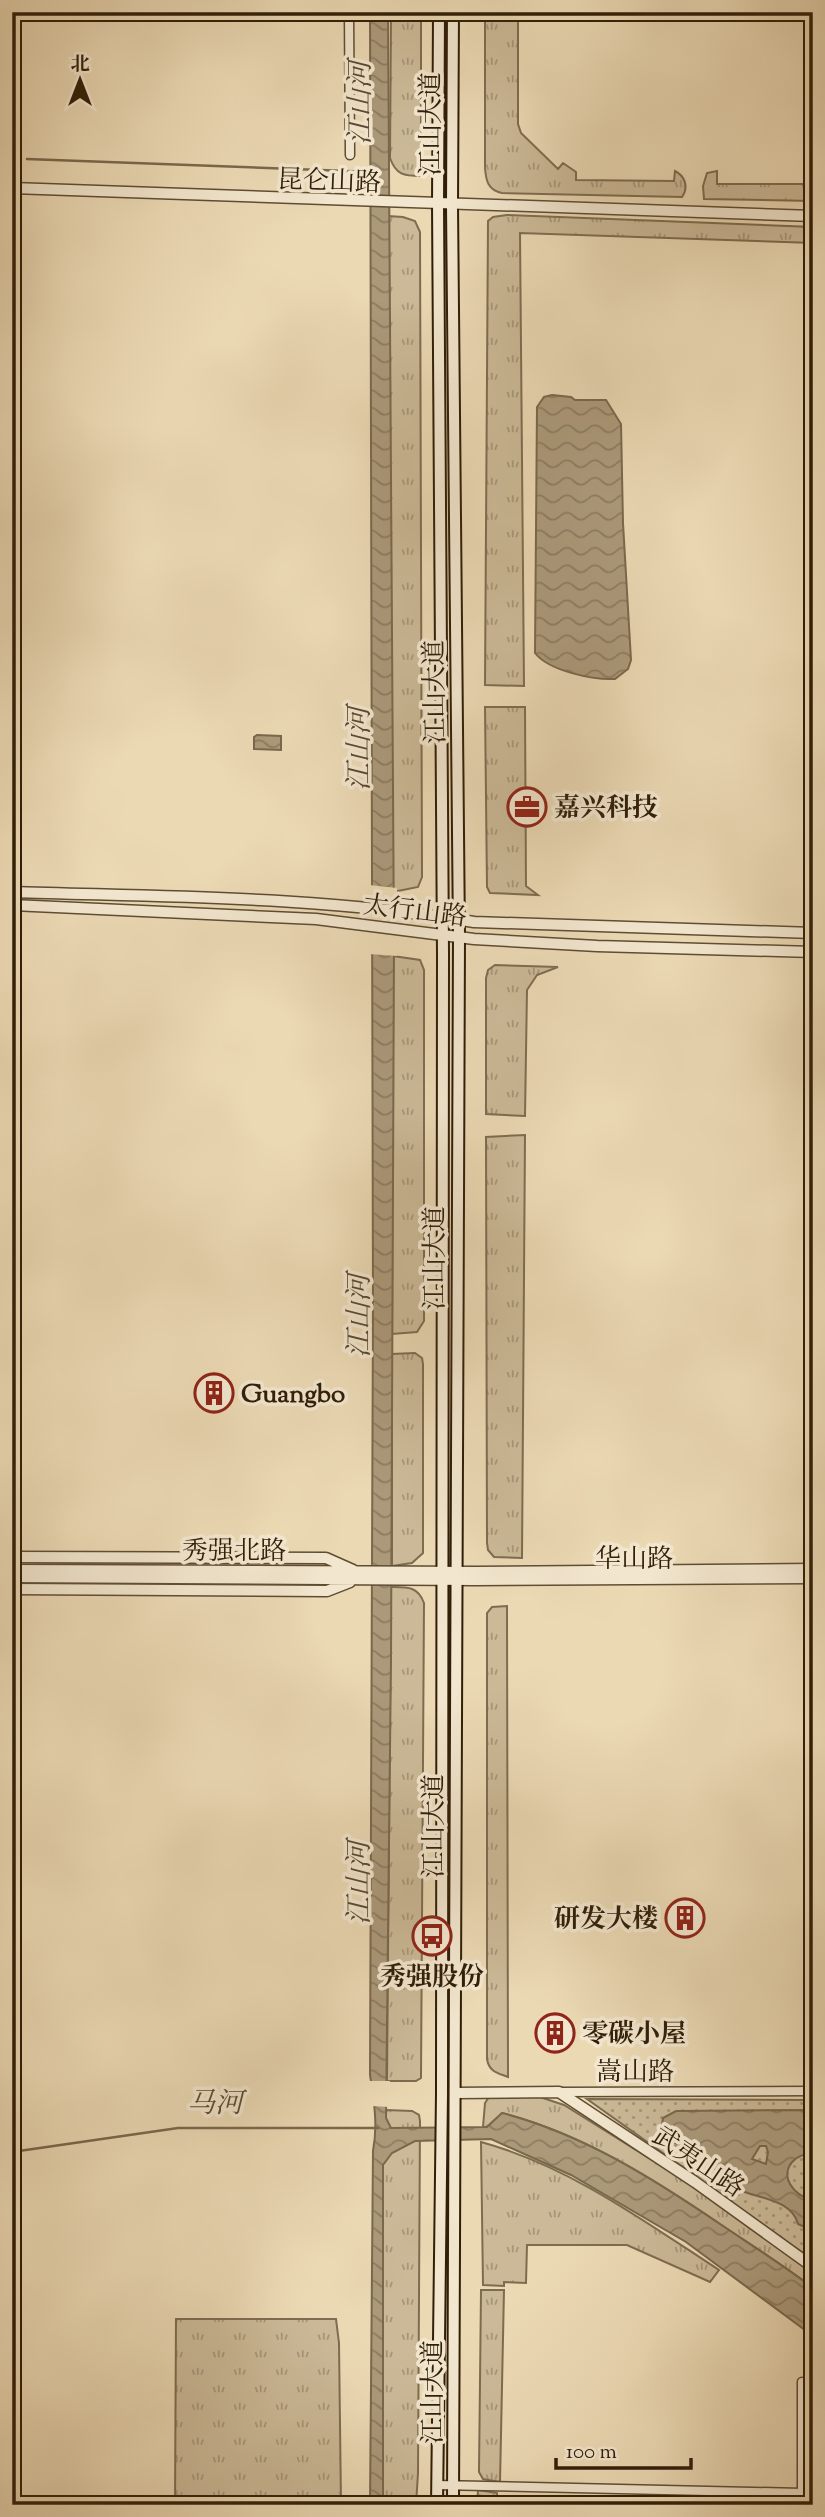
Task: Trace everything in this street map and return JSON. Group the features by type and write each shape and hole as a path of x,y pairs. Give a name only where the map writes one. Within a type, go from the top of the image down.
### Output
{"main road":[{"name":"江山大道","path":"437,2505 442,2092 443,935 439,12"},
{"name":"江山大道","path":"453,12 452,205 459,919 453,2505"}],"street":[{"path":"349,12 350,155"},
{"name":"昆仑山路","path":"12,188 813,216"},
{"name":"太行山路","path":"12,892 317,902 474,922 813,933"},
{"name":"太行山路","path":"12,905 302,918 459,937 597,946 813,952"},
{"path":"12,1556 326,1558 359,1576"},
{"name":"华山路","path":"455,1576 813,1569"},
{"name":"秀强北路","path":"12,1570 359,1576"},
{"path":"12,1589 327,1591 359,1576"},
{"name":"秀强北路","path":"12,1577 455,1576"},
{"name":"华山路","path":"455,1576 813,1578"},
{"name":"嵩山路","path":"456,2092 813,2091"},
{"name":"武夷山路","path":"559,2092 695,2182 813,2267"},
{"path":"802,2382 803,2505"},
{"path":"437,2485 802,2493"}],"green space":[{"path":"391,12 421,12 421,176 401,173 390,158"},
{"path":"485,12 518,12 518,124 521,133 558,169 563,163 576,172 576,180 674,181 675,171 685,182 682,197 502,193 491,187 485,168"},
{"path":"717,171 717,184 813,184 813,201 704,199 703,186 707,173"},
{"path":"507,215 813,227 813,243 520,233 524,686 485,685 488,221 493,217"},
{"path":"388,216 415,221 420,232 422,877 418,887 393,892"},
{"path":"485,707 525,707 526,886 538,895 490,893 487,887"},
{"path":"393,956 420,960 424,970 424,1321 417,1332 392,1334"},
{"path":"495,965 558,967 537,975 527,990 525,1116 486,1114 486,978 488,970"},
{"path":"525,1135 522,1558 494,1557 488,1550 487,1543 486,1137"},
{"path":"415,1353 422,1358 423,1364 423,1553 412,1563 392,1566 392,1354"},
{"path":"391,1587 415,1590 424,1603 421,2078 416,2081 387,2081"},
{"path":"507,1606 508,2077 492,2069 487,2059 487,1613 492,1607"},
{"path":"489,2097 540,2097 564,2105 719,2202 813,2272 813,2288 668,2190 588,2145 502,2113 487,2127 483,2127 485,2103"},
{"path":"587,2099 813,2100 813,2260"},
{"path":"386,2110 412,2111 419,2115 420,2121 416,2505 383,2505 383,2165"},
{"path":"481,2142 513,2152 575,2180 634,2214 719,2270 710,2282 627,2245 527,2245 526,2283 483,2285"},
{"path":"481,2290 504,2290 500,2482 483,2479 479,2472"},
{"path":"176,2319 336,2319 339,2343 341,2505 175,2505"},
{"path":"478,2490 497,2493 497,2505 477,2505"}],"water":[{"path":"370,12 388,12 394,944 386,2118 391,2128 487,2127 502,2113 560,2133 642,2174 813,2288 813,2336 686,2242 571,2175 491,2139 415,2141 392,2153 383,2165 383,2505 370,2505 375,2122 370,2075 373,1308"},
{"path":"552,395 575,400 606,400 621,424 623,523 631,660 628,669 615,679 572,673 550,665 535,653 537,407 544,397"},
{"path":"281,736 281,750 254,749 254,737"},
{"path":"813,2110 813,2155 796,2158 789,2167 788,2178 794,2190 813,2201 813,2231 798,2224 794,2215 781,2204 743,2192 728,2184 702,2153 667,2139 662,2125 663,2118 676,2111","holes":["760,2146 766,2146 766,2164 752,2159"]}],"pier":[{"path":"369,885 397,888 397,956 369,954"},
{"path":"367,2081 390,2081 390,2107 372,2106"}],"waterway":[{"path":"27,159 373,172"},
{"name":"马河","path":"12,2152 178,2128 378,2128"}],"place":[{"name":"嘉兴科技","path":"527,807"},
{"name":"Guangbo","path":"214,1393"},
{"name":"研发大楼","path":"685,1918"},
{"name":"秀强股份","path":"432,1936"},
{"name":"零碳小屋","path":"555,2033"}],"water label":[{"name":"江山河","path":"359,103"},
{"name":"江山河","path":"358,749"},
{"name":"江山河","path":"358,1316"},
{"name":"江山河","path":"358,1883"}]}
